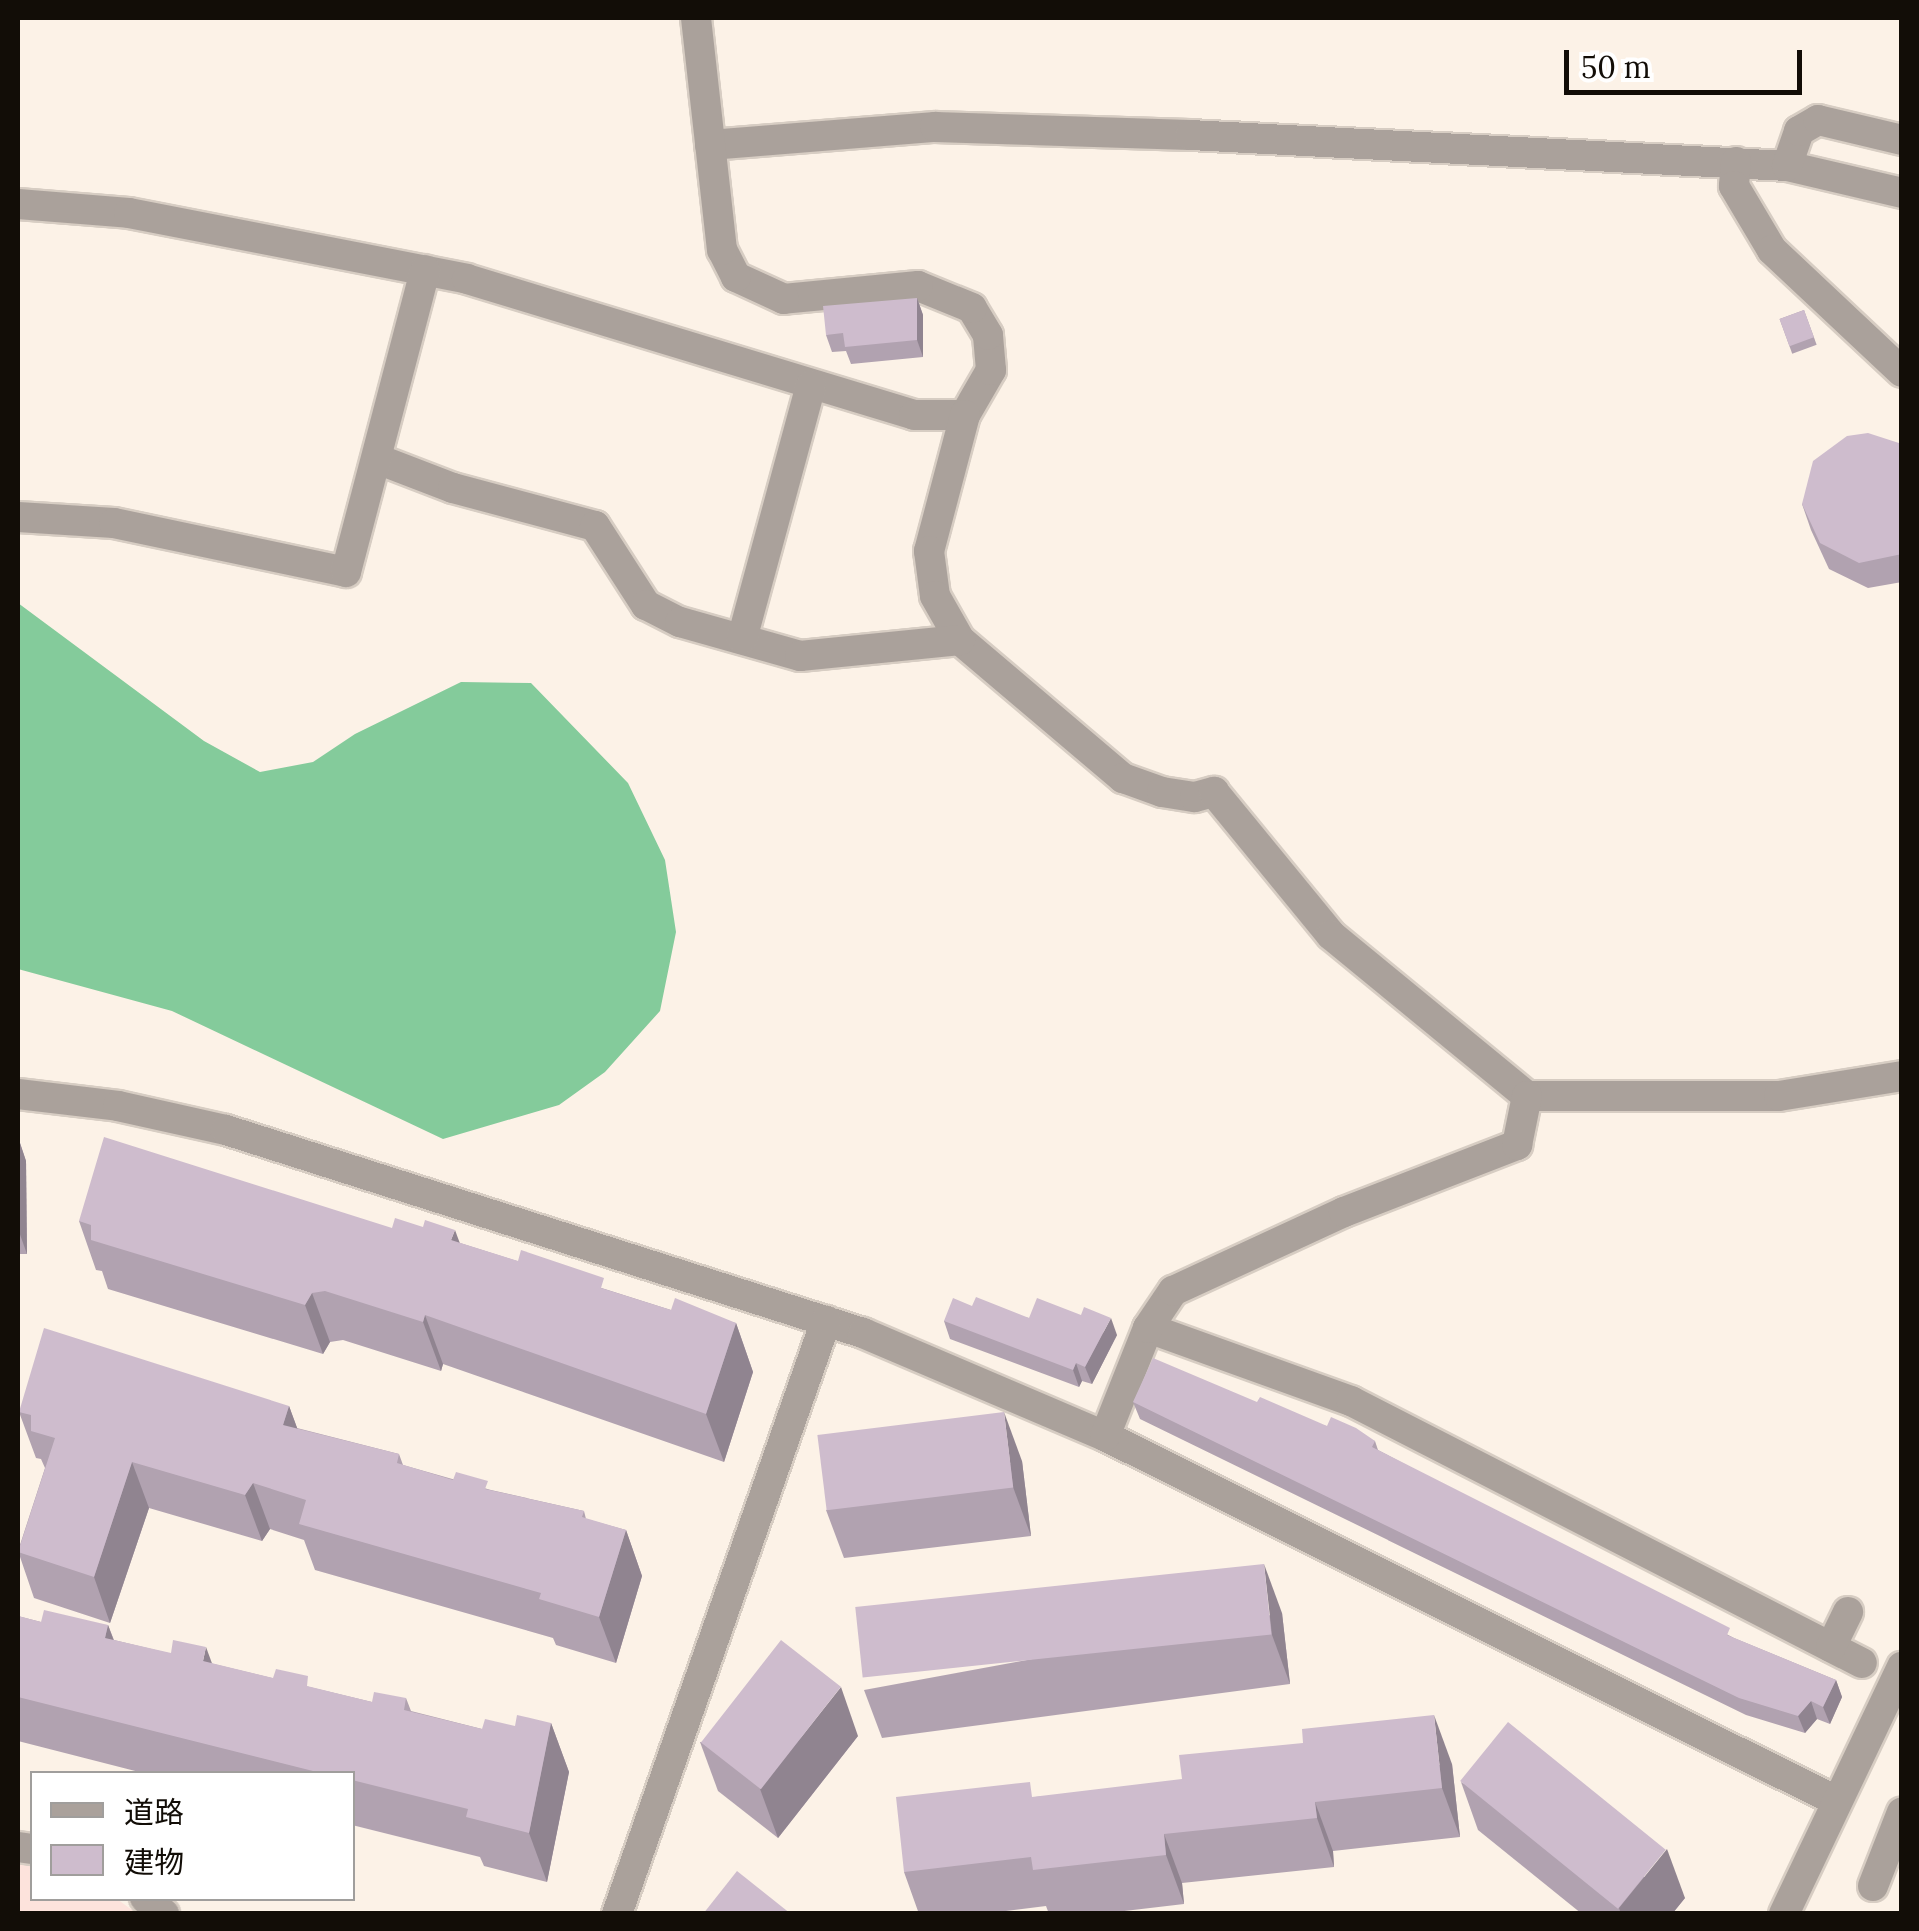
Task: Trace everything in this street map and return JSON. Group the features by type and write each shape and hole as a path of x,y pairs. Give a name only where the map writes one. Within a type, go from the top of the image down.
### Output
{"street":[{"path":"696,18 722,250 736,277 755,290 784,299 918,286 972,308 988,335 990,370 965,415 930,551 934,596 960,640 1123,778 1178,795 1214,792 1331,935 1526,1096 1779,1096 1902,1076"},
{"path":"1787,166 1806,123 1832,122 1902,140"},
{"path":"710,145 935,127 1736,162 1787,166 1902,193"},
{"path":"1736,162 1734,186 1772,250 1902,372"},
{"path":"18,204 129,213 425,270 914,415 965,415"},
{"path":"18,517 114,523 346,572 380,460 425,270"},
{"path":"742,639 811,385"},
{"path":"380,460 454,488 595,526 646,605 742,639 800,656 960,640"},
{"path":"18,1094 118,1106 226,1130 826,1321 1105,1436 1836,1802"},
{"path":"1105,1436 1148,1328 1173,1291 1196,1276 1518,1146 1526,1096"},
{"path":"617,1914 826,1321"},
{"path":"1148,1328 1351,1401 1862,1663"},
{"path":"1831,1646 1848,1612"},
{"path":"1784,1914 1902,1667"},
{"path":"1873,1886 1902,1812"}],"shaded area":[{"path":"18,1860 30,1862 30,1901 120,1901 136,1913 18,1913"}],"green space":[{"path":"18,603 204,741 260,772 313,762 355,734 461,682 531,683 628,783 665,860 676,932 660,1011 605,1072 559,1105 443,1139 172,1011 18,969"}],"building":[{"path":"917,298 917,340 845,347 843,333 826,335 823,306"},
{"path":"1804,310 1814,337 1789,346 1780,319"},
{"path":"1868,433 1902,444 1902,554 1859,563 1820,543 1802,504 1813,461 1847,436"},
{"path":"104,1137 392,1228 395,1218 423,1227 425,1220 455,1230 451,1240 518,1261 521,1250 604,1278 601,1288 671,1310 675,1298 736,1323 706,1414 425,1315 423,1322 325,1291 312,1293 305,1305 91,1240 91,1225 79,1221"},
{"path":"976,1297 1029,1318 1037,1298 1081,1315 1084,1307 1111,1318 1085,1367 1076,1363 1073,1370 944,1321 953,1298 972,1306"},
{"path":"44,1328 289,1406 283,1425 399,1454 397,1463 453,1480 456,1472 488,1481 485,1489 584,1511 582,1517 626,1530 599,1617 539,1599 541,1593 299,1524 306,1500 253,1483 245,1495 132,1462 94,1577 18,1552 55,1438 31,1431 31,1415 19,1412"},
{"path":"1153,1358 1257,1402 1260,1397 1327,1426 1331,1417 1356,1428 1375,1441 1372,1447 1730,1628 1727,1635 1836,1680 1823,1707 1811,1701 1798,1716 1739,1698 1133,1402"},
{"path":"1004,1412 1013,1487 827,1510 817,1435"},
{"path":"1264,1564 1271,1635 863,1678 855,1607"},
{"path":"44,1610 108,1625 105,1638 171,1653 173,1640 206,1647 203,1661 273,1678 276,1669 308,1676 307,1686 372,1702 374,1692 406,1698 404,1710 482,1729 485,1719 515,1726 517,1715 551,1723 529,1833 466,1817 468,1809 355,1781 355,1771 313,1771 18,1697 18,1616 41,1622"},
{"path":"781,1640 841,1687 761,1789 701,1742"},
{"path":"1434,1715 1442,1788 1315,1802 1317,1818 1164,1834 1166,1855 1033,1870 1031,1857 904,1872 896,1797 1030,1782 1032,1797 1182,1779 1179,1755 1303,1743 1302,1729"},
{"path":"1508,1722 1666,1850 1618,1909 1460,1781"},
{"path":"737,1871 791,1914 703,1914"}]}
